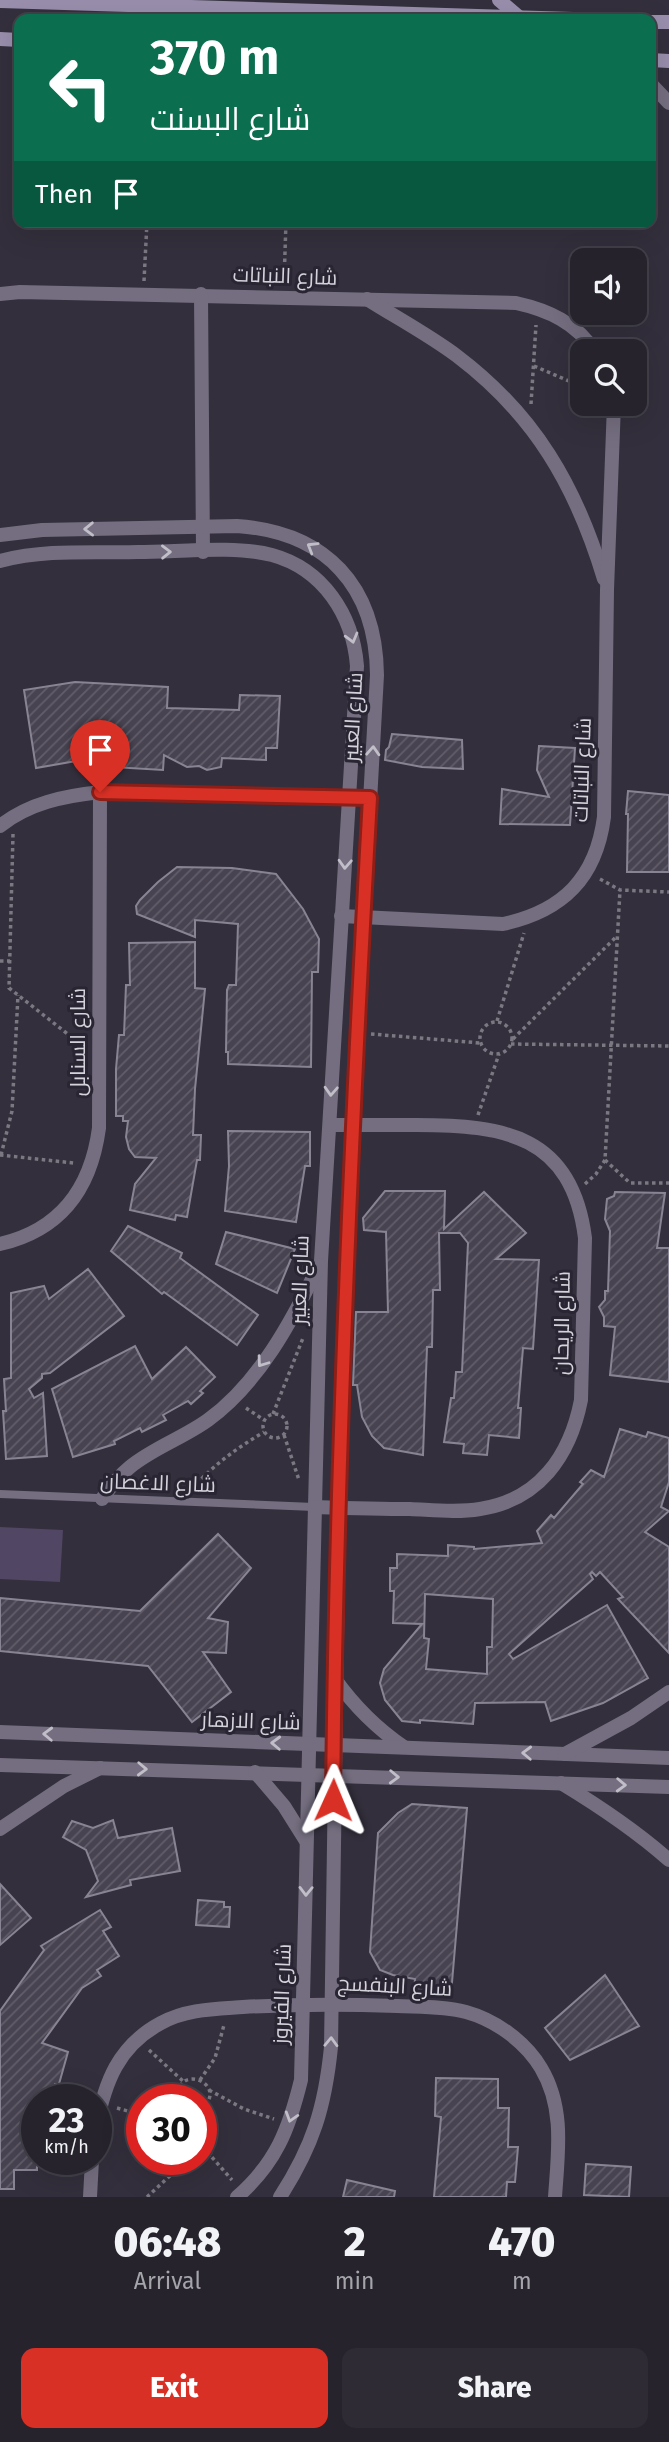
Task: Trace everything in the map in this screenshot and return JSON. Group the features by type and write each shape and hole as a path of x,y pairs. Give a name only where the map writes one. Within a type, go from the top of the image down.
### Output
{"street":[{"path":"326,11 341,0"},
{"path":"499,0 515,14"},
{"path":"0,1 270,5 326,11 422,14"},
{"path":"656,89 669,103"},
{"name":"شارع النباتات","path":"0,294 144,293 516,303 538,308 558,317 584,339"},
{"path":"201,294 203,552"},
{"path":"366,299 456,355 492,385 524,419 552,456 575,497 607,590"},
{"name":"شارع النباتات","path":"341,916 503,924 529,918 552,906 573,889 589,868 596,852 604,817 607,590 614,416"},
{"name":"شارع العبير","path":"0,536 42,530 203,526 260,527 282,532 303,541 340,569 354,587 373,629 377,652 352,1125 333,1774"},
{"name":"شارع العبير","path":"0,561 44,553 252,552 272,555 289,562 320,582 343,612 355,647 357,666 321,1261 311,1507 309,1773"},
{"path":"0,825 34,806 66,796 100,792 370,798"},
{"name":"شارع السنابل","path":"0,1244 29,1235 52,1221 72,1202 86,1180 95,1155 99,1128 100,792"},
{"name":"شارع الريحان","path":"311,1507 453,1511 479,1510 505,1503 529,1490 549,1473 565,1451 576,1427 581,1400 585,1238 582,1215 575,1194 562,1172 544,1153 523,1139 474,1127 330,1125"},
{"path":"102,1499 131,1465 181,1438 232,1399 284,1331 321,1261"},
{"path":"335,1679 354,1706 405,1748"},
{"path":"565,1754 631,1718 669,1692"},
{"name":"شارع الازهار","path":"0,1732 669,1758"},
{"path":"0,1765 309,1773 669,1787"},
{"path":"0,1829 64,1786 102,1768"},
{"path":"255,1772 284,1806 307,1843"},
{"name":"شارع الفيروز","path":"240,2194 268,2164 290,2123 301,2080 309,1773"},
{"path":"280,2197 297,2170 315,2131 327,2090 331,2047 333,1774"},
{"path":"559,1783 602,1808 642,1836 669,1860"},
{"name":"شارع البنفسج","path":"106,2084 118,2060 137,2039 161,2022 188,2012 303,2003 465,2011 494,2024 520,2042 541,2067 554,2097 559,2129 555,2197"},
{"path":"90,2197 91,2175"}],"lane":[{"name":"شارع الاغصان","path":"0,1494 311,1507"}],"path":[{"path":"144,293 147,228"},
{"path":"284,297 286,228"},
{"path":"530,428 538,308"},
{"path":"534,366 570,381"},
{"path":"13,818 9,988 99,1058"},
{"path":"589,868 609,886 620,890 669,892"},
{"path":"596,1174 605,1160 620,890"},
{"path":"498,1021 529,918"},
{"path":"474,1127 499,1054 617,936"},
{"path":"0,961 10,961"},
{"path":"18,995 12,1111 0,1155 92,1165"},
{"path":"499,1054 488,1052 481,1043 481,1030 491,1022 498,1021 509,1027 512,1042"},
{"path":"357,1032 481,1043"},
{"path":"512,1042 669,1046"},
{"path":"605,1160 630,1183 669,1183"},
{"path":"273,1414 304,1335"},
{"path":"232,1399 264,1420"},
{"path":"264,1420 273,1414 279,1414 287,1421 288,1427 278,1439 264,1432"},
{"path":"264,1420 264,1432"},
{"path":"182,1502 204,1476 236,1449 264,1432"},
{"path":"284,1435 311,1507"},
{"path":"200,2080 215,2058 229,2008"},
{"path":"137,2039 184,2082 189,2079 200,2080 204,2084"},
{"path":"217,2094 244,2109 290,2123"},
{"path":"217,2164 240,2194"},
{"path":"147,2197 171,2175"}],"shaded area":[{"path":"0,1527 63,1530 60,1582 0,1579"}],"building":[{"path":"75,682 168,687 167,708 239,710 240,695 280,696 277,748 266,748 266,760 222,758 221,767 207,770 199,766 187,767 164,755 163,770 82,767 82,760 36,768 24,690"},
{"path":"392,734 462,740 463,769 422,767 385,760"},
{"path":"539,746 575,748 570,825 500,824 502,789 549,797 537,770"},
{"path":"628,791 669,795 669,872 627,872"},
{"path":"177,867 232,868 276,874 303,909 319,939 318,972 312,972 311,1067 228,1064 227,990 229,985 236,985 238,924 195,920 195,937 137,914 136,906 140,900"},
{"path":"195,942 195,988 205,989 193,1135 201,1135 200,1160 197,1160 187,1217 176,1215 175,1220 130,1210 135,1184 156,1158 135,1157 129,1149 126,1137 128,1121 123,1121 123,1116 116,1116 116,1069 119,1035 124,1035 126,985 130,985 129,943"},
{"path":"228,1131 310,1132 310,1166 305,1166 296,1222 225,1211 229,1166"},
{"path":"385,1191 445,1191 444,1229 484,1192 526,1233 496,1259 539,1260 533,1349 523,1348 518,1408 521,1408 519,1438 489,1435 487,1455 463,1453 464,1444 444,1442 451,1398 454,1398 456,1372 462,1372 468,1243 460,1233 439,1233 440,1290 433,1290 432,1347 427,1347 423,1455 384,1448 372,1436 362,1417 357,1385 353,1385 356,1312 388,1312 386,1232 364,1230 363,1218"},
{"path":"615,1192 665,1193 657,1248 669,1248 669,1382 610,1375 615,1327 604,1326 604,1317 599,1307 605,1300 605,1291 608,1291 610,1231 605,1219 607,1199 614,1196"},
{"path":"128,1226 182,1253 180,1258 258,1315 237,1345 164,1292 162,1294 111,1251"},
{"path":"226,1232 295,1249 277,1293 216,1264"},
{"path":"88,1269 124,1316 50,1373 42,1374 42,1378 29,1389 34,1398 43,1393 47,1456 6,1459 3,1411 6,1411 4,1379 11,1378 11,1293 44,1286 49,1299"},
{"path":"135,1346 152,1379 186,1347 215,1377 191,1404 188,1401 163,1415 166,1420 142,1432 140,1428 114,1441 115,1444 73,1457 52,1389"},
{"path":"620,1429 646,1437 648,1432 669,1438 669,1482 661,1507 669,1511 645,1532 669,1547 669,1653 618,1599 623,1597 600,1572 596,1576 592,1572 590,1574 593,1579 509,1654 513,1659 607,1605 648,1678 603,1703 551,1721 545,1702 475,1703 473,1724 402,1721 385,1700 380,1683 384,1669 422,1624 393,1623 394,1591 390,1591 390,1568 397,1568 397,1554 448,1556 448,1545 474,1549 542,1543 537,1531 551,1515 554,1518 583,1484 580,1482 591,1470 604,1477","holes":["425,1594 493,1599 492,1647 487,1647 487,1674 426,1669 429,1639 424,1638"]},
{"path":"218,1534 251,1568 208,1618 228,1622 226,1653 203,1652 231,1692 192,1722 148,1666 0,1651 0,1598 140,1611"},
{"path":"412,1804 467,1808 451,1994 414,1991 415,1979 380,1970 370,1952 378,1833 398,1813"},
{"path":"113,1820 118,1838 172,1828 180,1871 130,1880 131,1885 86,1897 98,1881 86,1850 63,1837 72,1821 93,1828"},
{"path":"0,1884 31,1918 0,1945"},
{"path":"198,1900 224,1902 224,1907 230,1907 229,1927 196,1925"},
{"path":"100,1910 111,1927 103,1931 119,1956 97,1970 101,1976 82,1988 42,2043 68,2052 59,2084 21,2084 21,2170 14,2170 14,2189 0,2189 0,2011 44,1950 41,1946"},
{"path":"605,1975 639,2026 570,2060 545,2028"},
{"path":"436,2078 498,2079 498,2108 509,2108 508,2147 518,2147 515,2182 507,2182 506,2197 434,2197 441,2117 435,2116"},
{"path":"586,2164 631,2167 629,2197 584,2195"},
{"path":"347,2180 395,2191 394,2197 343,2197"}],"route":[{"path":"100,792 370,798 352,1125 339,1508 333,1800"}]}
